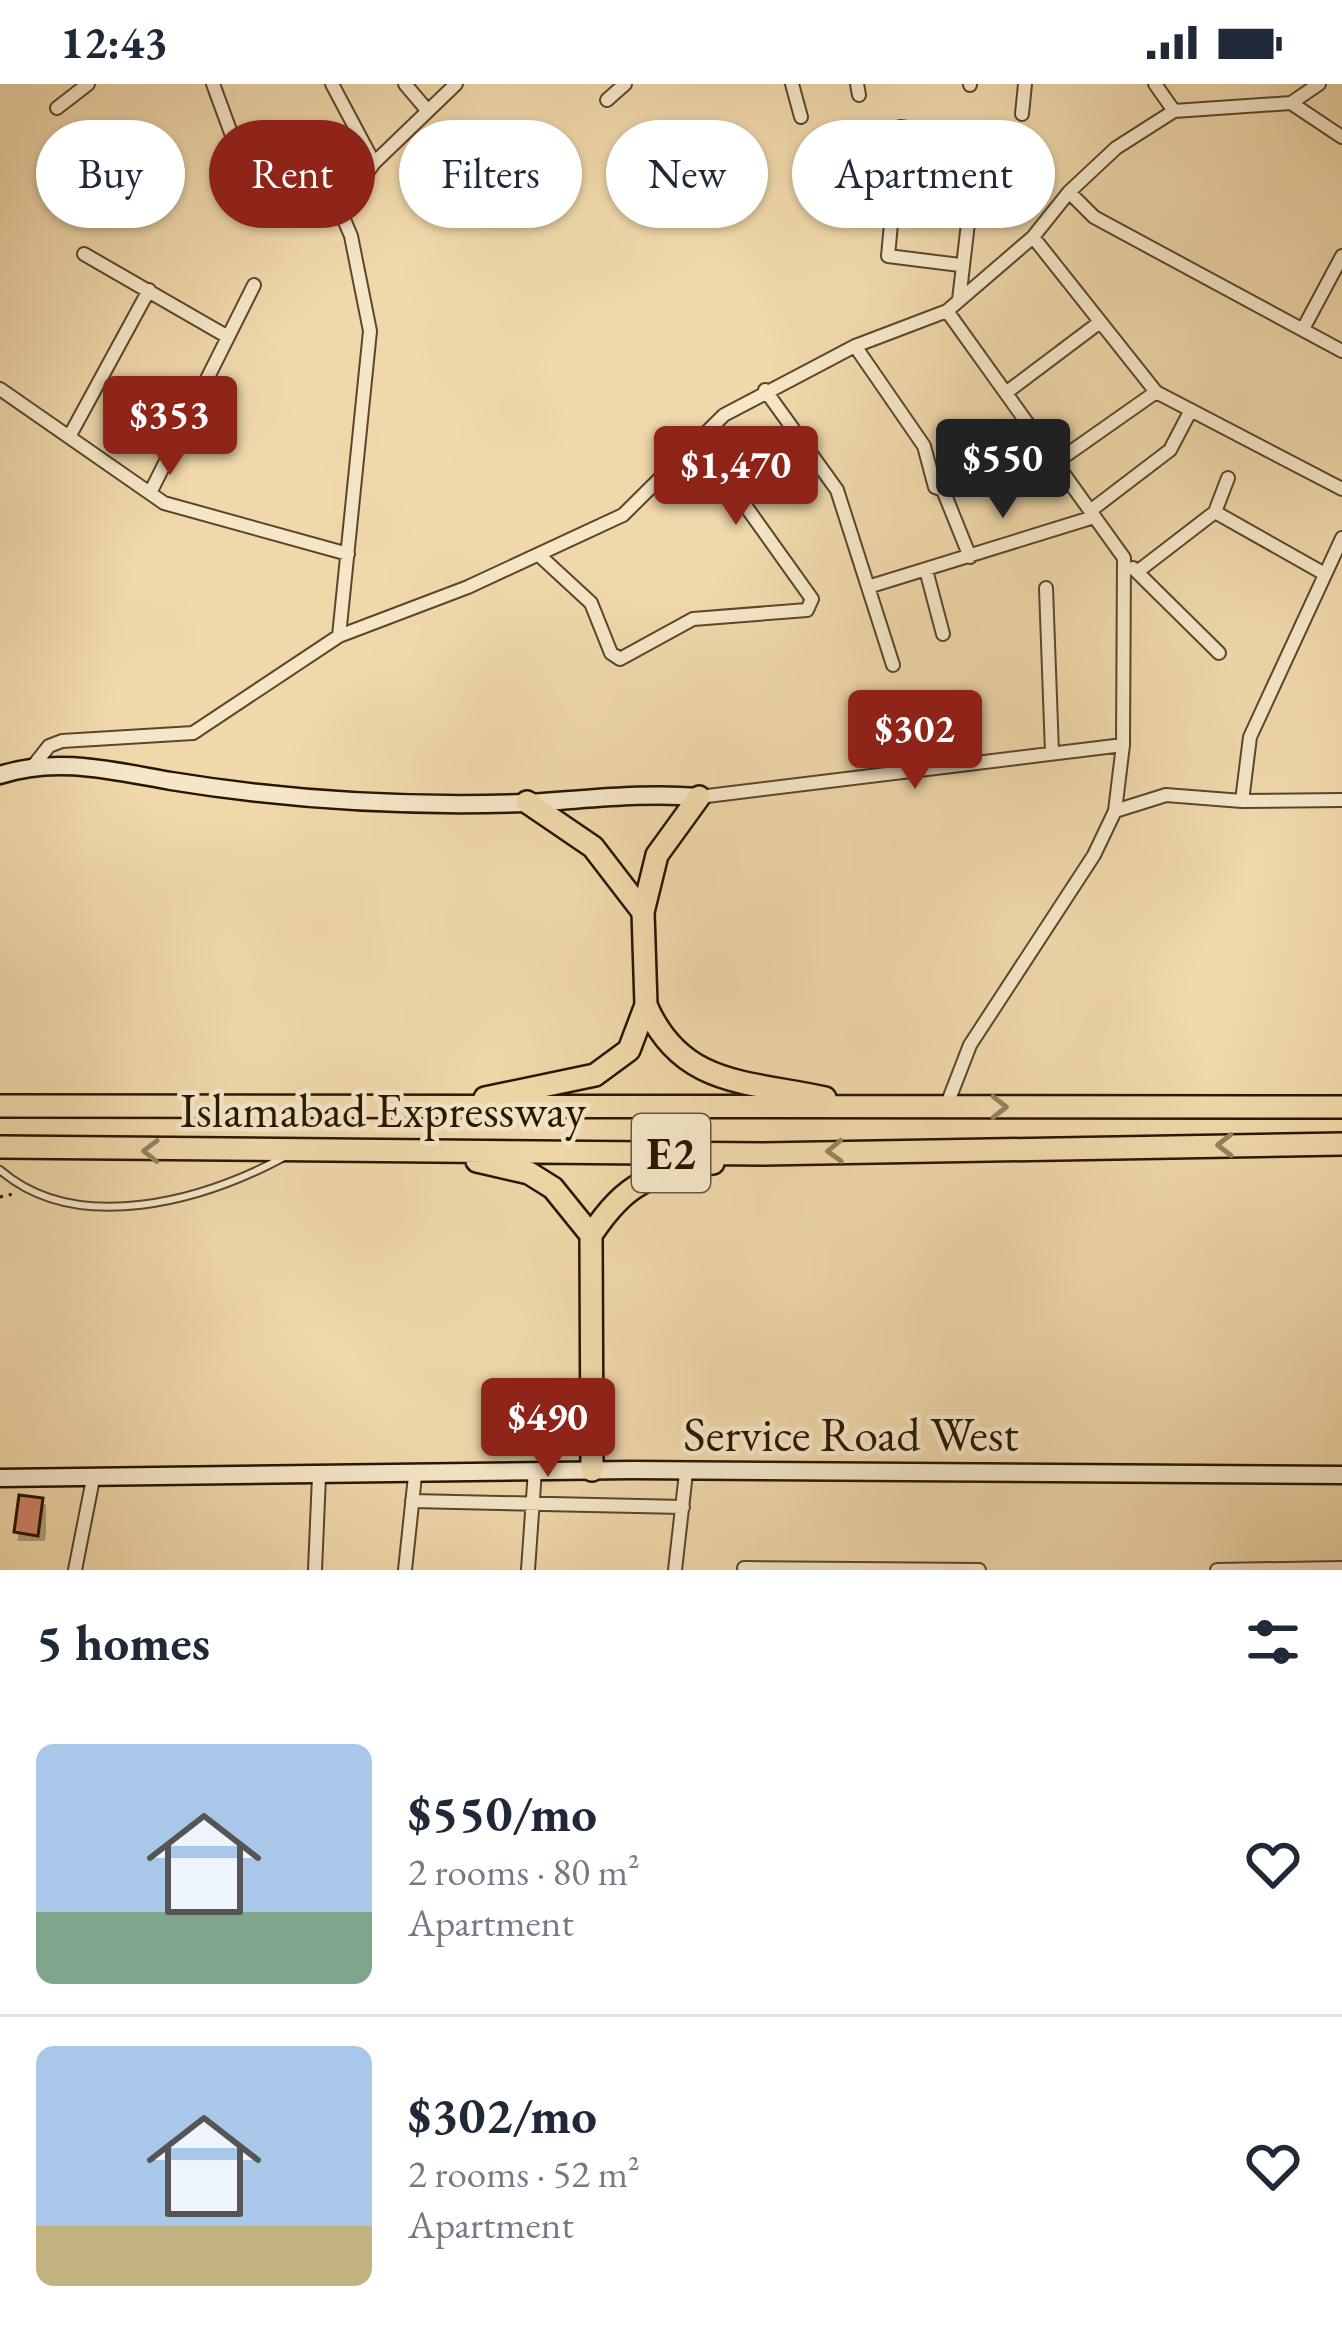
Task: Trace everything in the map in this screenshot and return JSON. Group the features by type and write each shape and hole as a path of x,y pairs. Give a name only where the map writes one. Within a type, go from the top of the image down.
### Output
{"highway":[{"path":"443,1107 595,1076 629,1050 646,1005 643,912 657,855 699,797"},
{"path":"527,802 593,847 643,912"},
{"path":"646,1005 663,1041 698,1069 867,1107"},
{"name":"Islamabad Expressway","path":"0,1106 1342,1107"},
{"name":"Islamabad Expressway","path":"0,1147 763,1154 1342,1144"},
{"path":"429,1152 529,1173 553,1188 591,1235"},
{"path":"592,1470 591,1235 623,1194 645,1178 763,1154"}],"street":[{"path":"57,108 88,84"},
{"path":"213,84 226,120"},
{"path":"332,84 351,120"},
{"path":"405,84 427,110"},
{"path":"375,162 456,84"},
{"path":"607,100 625,84"},
{"path":"792,84 801,117"},
{"path":"1022,114 1025,84"},
{"path":"34,765 49,746 62,741 193,733 339,636 539,555 622,515 698,438 765,390 855,346 947,310 1033,238 1069,192 1116,148 1174,111 1291,103 1319,84"},
{"path":"1161,87 1174,111"},
{"path":"1291,103 1342,137"},
{"path":"959,300 979,138 900,127 888,256 960,265"},
{"path":"1069,192 1094,218 1342,351"},
{"path":"339,636 370,331 347,228"},
{"path":"1033,238 1156,392 1342,489"},
{"path":"84,254 228,337"},
{"path":"1303,329 1342,256"},
{"path":"149,493 254,285"},
{"path":"69,437 149,290"},
{"path":"947,310 1124,558 1219,653"},
{"path":"1007,392 1100,322"},
{"path":"855,346 923,446 935,487 943,490 970,557"},
{"path":"0,388 164,503 348,554"},
{"path":"765,390 837,490 893,665"},
{"path":"1055,464 1156,392"},
{"path":"871,586 1092,514 1170,450 1191,410"},
{"path":"943,490 1035,432"},
{"path":"539,555 591,603 611,652 620,659 693,619 806,610 812,598 698,438"},
{"path":"1137,572 1215,512 1228,478"},
{"path":"1215,512 1323,573"},
{"path":"1242,801 1250,737 1342,538"},
{"path":"946,1107 970,1045 1094,855 1115,811 1123,745 1124,558"},
{"path":"926,570 943,634"},
{"path":"1046,588 1052,753"},
{"path":"0,775 34,765 377,802 527,802 651,793 699,797 1123,745"},
{"path":"1115,811 1166,795 1242,801 1342,800"},
{"path":"528,1570 535,1470"},
{"name":"Service Road West","path":"0,1478 415,1476 535,1470 1342,1475"},
{"path":"675,1570 686,1473"},
{"path":"315,1570 319,1476"},
{"path":"405,1570 415,1476"},
{"path":"75,1570 93,1479"},
{"path":"412,1501 682,1507"},
{"path":"744,1568 979,1570"},
{"path":"1217,1570 1342,1568"}],"lane":[{"path":"0,1170 25,1190 61,1202 175,1201 238,1182 298,1150"}],"path":[{"path":"0,1197 25,1190"}],"building":[{"path":"19,1495 43,1498 38,1536 14,1532"}]}
